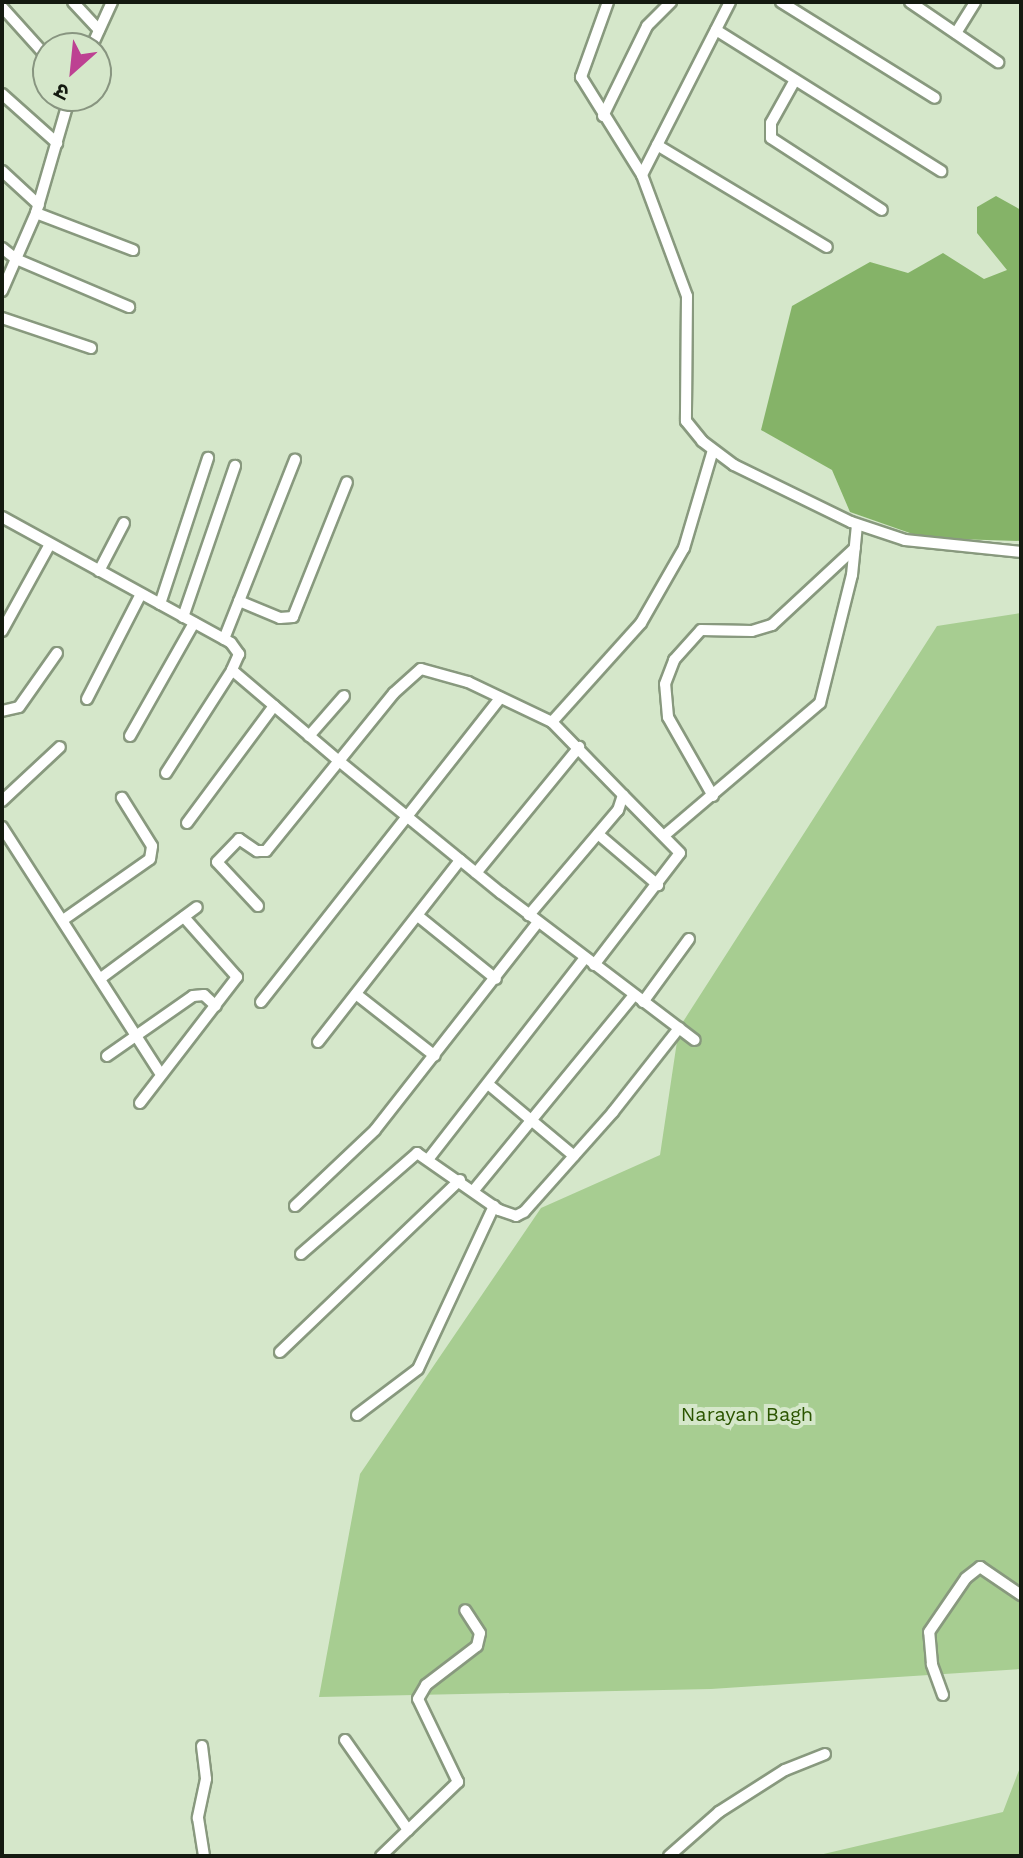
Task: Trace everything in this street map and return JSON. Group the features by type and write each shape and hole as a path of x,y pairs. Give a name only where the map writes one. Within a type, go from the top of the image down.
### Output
{"street":[{"path":"73,2 99,30 112,2"},
{"path":"608,2 581,77 642,175 687,296 686,421 713,450 857,525 905,540 1021,552"},
{"path":"603,116 647,26 671,2"},
{"path":"642,175 730,2"},
{"path":"781,2 935,98"},
{"path":"910,2 998,62"},
{"path":"956,33 975,2"},
{"path":"2,7 32,40"},
{"path":"716,30 941,171"},
{"path":"795,80 771,123 771,138 882,210"},
{"path":"2,94 57,143"},
{"path":"2,291 38,209 66,112"},
{"path":"657,145 827,247"},
{"path":"2,171 38,209 133,250"},
{"path":"2,248 16,259 129,307"},
{"path":"2,318 91,348"},
{"path":"552,722 641,623 684,548 713,450"},
{"path":"160,604 208,458"},
{"path":"224,639 295,460"},
{"path":"183,617 235,466"},
{"path":"239,601 280,618 293,617 347,482"},
{"path":"2,517 224,639 239,654 166,773"},
{"path":"99,571 124,523"},
{"path":"666,834 820,703 855,548 857,525"},
{"path":"2,631 50,544"},
{"path":"713,796 668,717 665,684 674,660 701,630 752,631 772,625 855,548"},
{"path":"87,699 141,594"},
{"path":"130,736 194,623"},
{"path":"2,711 19,707 57,653"},
{"path":"258,906 217,862 239,839 257,851 266,851 405,681 421,669 500,698 552,722 666,834 680,853 658,885 589,961 430,1157"},
{"path":"232,670 476,873 695,1040"},
{"path":"309,736 344,696"},
{"path":"261,1002 500,698"},
{"path":"187,823 274,706"},
{"path":"2,801 60,747"},
{"path":"476,873 579,747"},
{"path":"295,1206 375,1130 435,1056 496,979 534,918 598,834 623,795"},
{"path":"63,920 150,859 152,846 122,798"},
{"path":"2,827 159,1072"},
{"path":"598,834 658,885"},
{"path":"318,1042 460,860"},
{"path":"101,978 197,907"},
{"path":"418,916 496,979"},
{"path":"140,1103 159,1072 236,981 236,972 184,917"},
{"path":"474,1190 689,939"},
{"path":"107,1056 199,994 216,1006"},
{"path":"356,994 435,1056"},
{"path":"301,1254 411,1155 430,1157 507,1214 524,1212 679,1028"},
{"path":"488,1084 574,1156"},
{"path":"280,1352 460,1180"},
{"path":"357,1415 418,1369 494,1206"},
{"path":"943,1695 929,1632 966,1578 980,1567 1021,1595"},
{"path":"381,1856 458,1782 418,1699 426,1685 477,1646 480,1633 465,1610"},
{"path":"345,1740 408,1830"},
{"path":"202,1746 206,1779 198,1818 204,1856"},
{"path":"669,1856 719,1812 785,1770 825,1754"}],"green space":[{"name":"Narayan Bagh","path":"1021,613 1021,1669 711,1689 319,1697 360,1474 541,1208 660,1155 679,1028 937,626"},
{"path":"1021,1765 1021,1856 815,1856 1003,1812"}],"shaded area":[{"path":"996,196 1021,210 1021,541 924,538 850,512 832,470 761,430 792,306 870,262 908,273 943,253 984,279 1007,270 977,233 977,207"}]}
